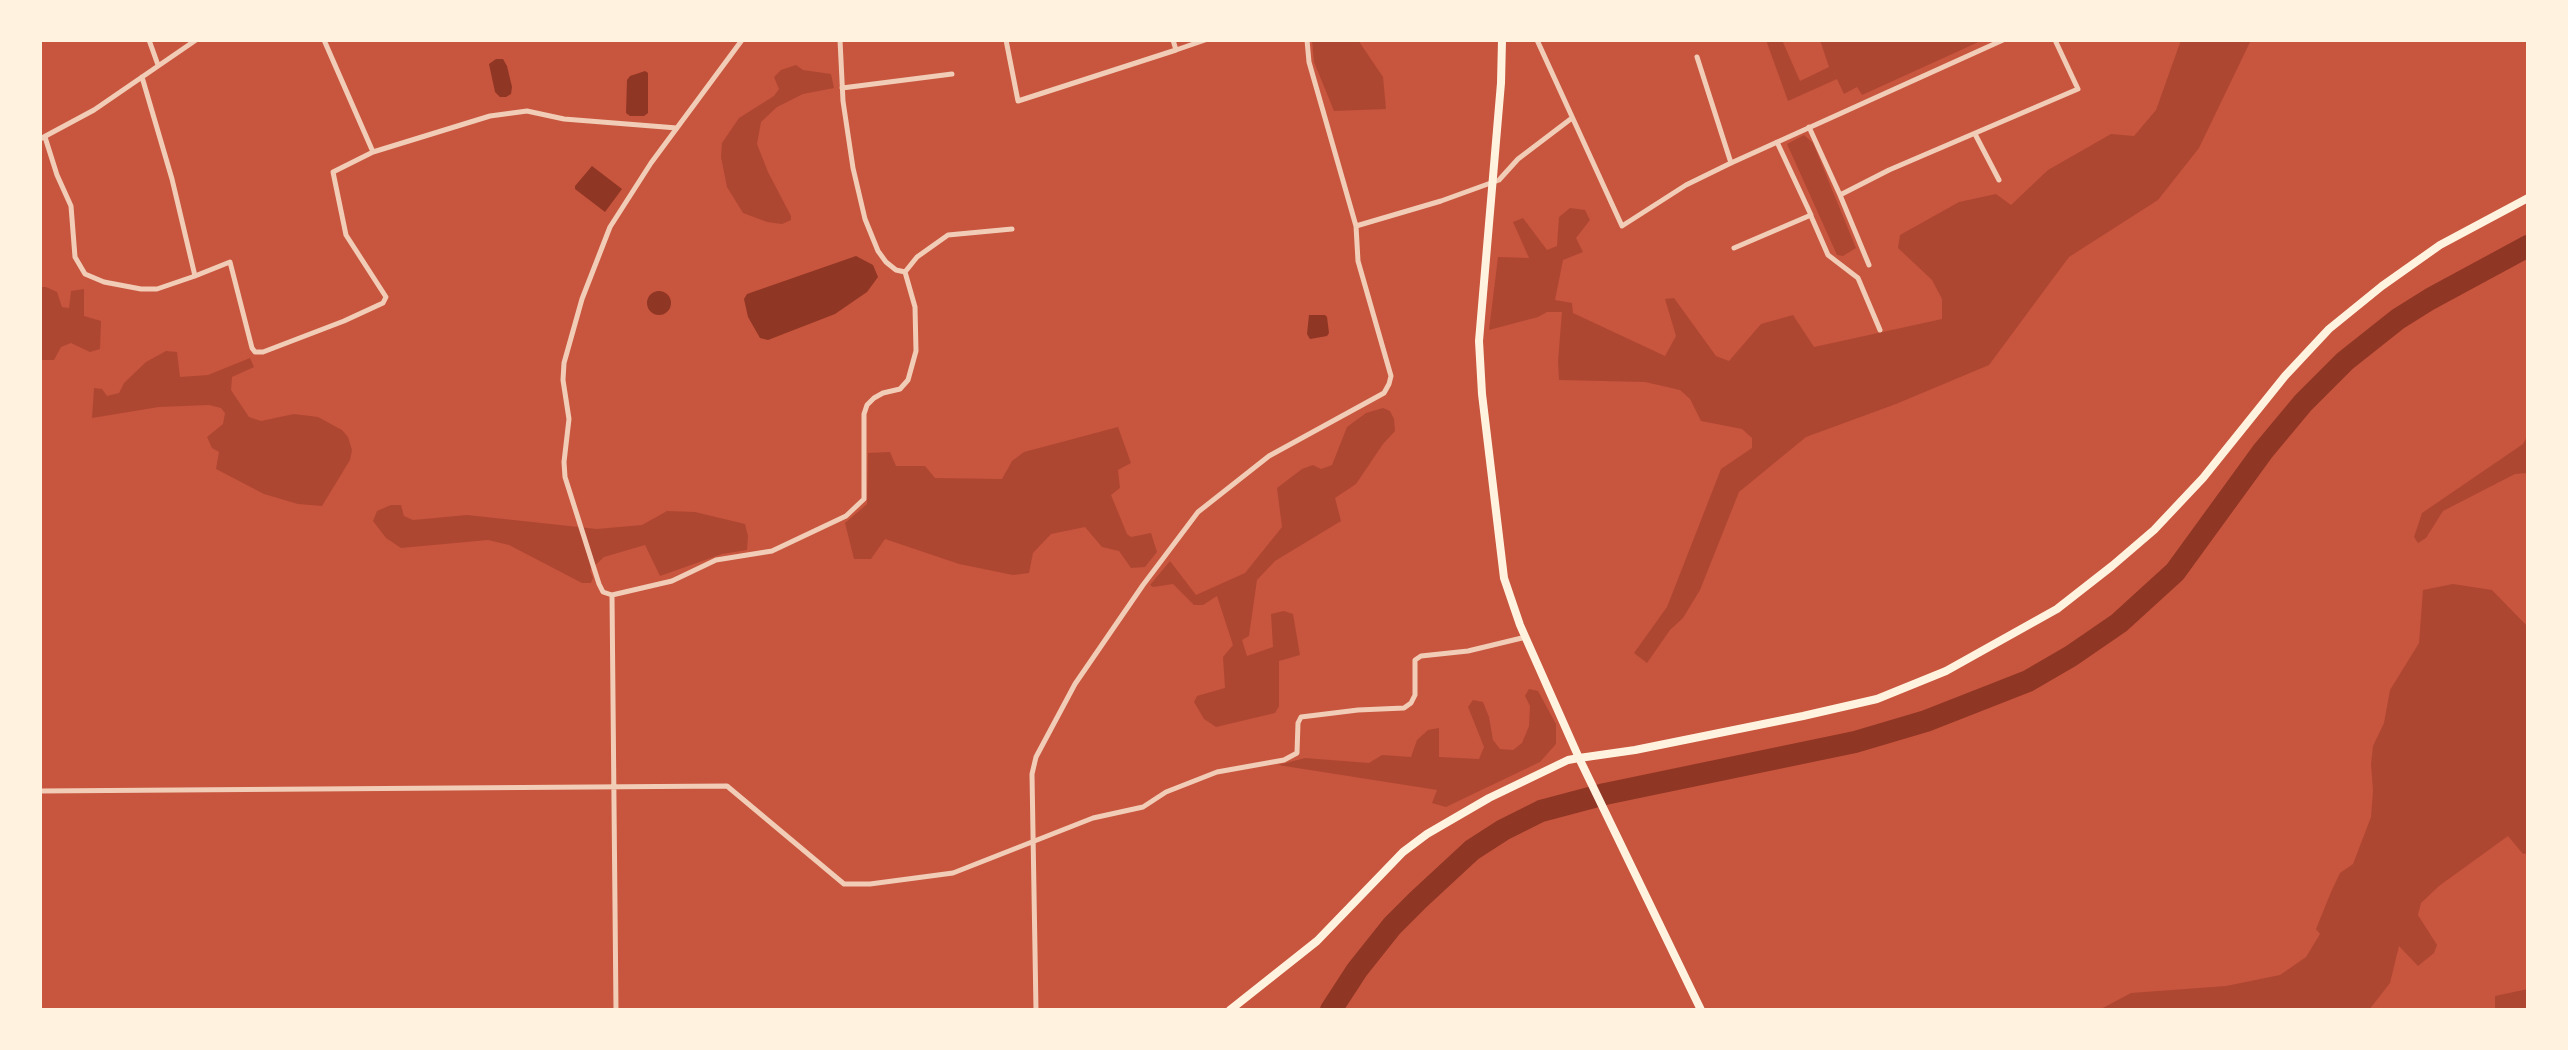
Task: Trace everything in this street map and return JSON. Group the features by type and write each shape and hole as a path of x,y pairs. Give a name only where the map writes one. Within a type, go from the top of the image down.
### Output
{"main road":[{"path":"1502,40 1502,83 1481,306 1482,394 1504,578 1584,769 1701,1010"},
{"path":"1230,1010 1317,941 1403,852 1426,834 1489,798 1568,760 1636,750 1877,698 1946,670 2057,609 2154,530 2329,329 2440,246 2528,198"}],"street":[{"path":"149,40 158,65"},
{"path":"196,40 94,110 42,138 71,206 75,257 85,274 104,282 157,290 230,262 255,352 344,320 386,298 346,234 333,172 373,152 490,116 527,111 564,119 677,128"},
{"path":"324,40 373,152"},
{"path":"742,40 610,227 582,299 564,363 569,419 565,477 603,592 612,596 672,581 716,560 772,551 856,508 864,499 864,414 874,398 900,389 908,380 916,351 915,306 905,272"},
{"path":"840,40 853,168 865,219 886,262 905,272"},
{"path":"1006,40 1018,101 1205,40"},
{"path":"1172,40 1176,50"},
{"path":"1036,1010 1032,774 1036,757 1075,684 1198,512 1254,467 1384,393 1389,384 1391,376 1358,261 1356,226 1309,62 1307,40"},
{"path":"1537,40 1622,226 1686,184 2003,40"},
{"path":"1840,195 1888,170 2078,90 2055,40"},
{"path":"1697,57 1731,163"},
{"path":"842,88 952,74"},
{"path":"142,77 172,179 194,276"},
{"path":"1356,226 1499,180 1518,159 1572,118"},
{"path":"1809,127 1869,264"},
{"path":"1975,134 1998,180"},
{"path":"1778,142 1828,255 1858,278 1880,330"},
{"path":"1734,248 1811,215"},
{"path":"905,272 948,236 1012,229"},
{"path":"612,596 616,1010"},
{"path":"40,791 727,786 844,884 870,884 953,872 1093,818 1143,807 1166,792 1217,772 1292,756 1297,752 1301,717 1404,708 1410,704 1415,695 1415,660 1421,656 1468,651 1526,638"}],"shaded area":[{"path":"1312,40 1358,40 1383,77 1386,109 1334,111 1314,62"},
{"path":"1766,40 1782,40 1800,81 1829,67 1820,40 1983,40 1862,95 1857,87 1844,94 1837,79 1788,101"},
{"path":"2181,40 2251,40 2199,148 2158,200 2069,257 1989,365 1806,437 1739,492 1700,590 1683,618 1647,663 1634,653 1667,607 1721,469 1752,448 1752,438 1742,429 1701,421 1690,399 1680,390 1645,382 1559,380 1562,312 1547,312 1489,330 1498,257 1529,258 1513,222 1523,218 1547,250 1557,246 1559,217 1570,208 1585,210 1590,220 1576,238 1583,252 1563,260 1555,300 1572,303 1573,313 1665,356 1676,336 1665,299 1674,298 1716,356 1729,361 1761,324 1793,315 1814,347 1942,319 1942,299 1932,280 1898,248 1900,235 1959,202 1996,194 2011,205 2048,170 2111,134 2134,136 2156,110"},
{"path":"503,59 507,66 512,87 506,97 495,92 489,64"},
{"path":"796,65 803,70 831,74 834,88 803,94 777,107 761,122 757,144 791,216 782,224 767,222 743,213 727,187 722,143 739,118 774,96 779,89 774,77"},
{"path":"645,71 648,113 630,116 626,113 627,80"},
{"path":"1804,135 1813,143 1856,248 1843,256 1837,255 1787,144"},
{"path":"592,166 622,189 605,212 575,189"},
{"path":"856,256 873,265 878,277 867,292 835,314 768,340 760,338 748,317 744,299 747,294"},
{"path":"40,287 57,292 62,307 69,308 71,291 84,289 84,316 101,321 100,349 90,352 71,343 61,347 54,360 40,360"},
{"path":"659,291 668,294 668,312 659,315 650,312 647,303 650,294"},
{"path":"1309,315 1327,317 1327,336 1310,339"},
{"path":"166,351 177,352 180,377 208,375 250,358 254,367 232,377 231,390 249,417 261,421 294,414 318,417 342,430 352,450 350,460 322,506 264,494 216,469 219,452 207,437 223,424 225,413 221,408 159,407 92,418 94,388 102,389 107,396 119,393 146,362"},
{"path":"1383,408 1390,411 1395,431 1356,484 1335,498 1341,521 1275,561 1257,580 1249,636 1242,640 1247,656 1273,647 1271,614 1293,614 1300,655 1279,661 1279,706 1275,713 1216,727 1204,719 1194,702 1197,696 1225,688 1223,657 1233,645 1217,596 1203,605 1194,605 1173,584 1150,585 1170,561 1196,595 1245,573 1282,527 1277,488 1302,469 1332,465 1347,427 1366,413"},
{"path":"1118,427 1131,463 1118,470 1120,488 1111,495 1127,534 1131,537 1151,533 1157,552 1145,567 1131,568 1119,551 1102,547 1085,527 1051,534 1033,553 1029,573 1013,575 959,564 885,539 871,559 854,559 845,523 867,504 868,453 890,452 896,466 925,466 935,478 1002,479 1012,461 1024,452"},
{"path":"2528,435 2528,473 2515,474 2443,511 2426,538 2418,543 2414,537 2422,513 2523,444"},
{"path":"401,505 404,516 413,520 467,515 597,529 642,525 667,511 695,512 745,524 747,550 722,554 660,576 645,545 604,557 590,570 591,583 582,583 509,545 488,540 401,548 386,538 373,521 377,511"},
{"path":"2453,584 2492,590 2528,627 2528,853 2523,854 2508,836 2421,903 2418,915 2437,945 2434,953 2418,966 2399,946 2390,983 2369,1010 2099,1010 2131,993 2226,986 2280,975 2306,957 2320,934 2316,929 2331,892 2340,873 2353,864 2371,817 2373,746 2384,723 2390,690 2419,643 2423,590"},
{"path":"1529,689 1538,691 1556,724 1556,744 1540,762 1446,807 1432,803 1437,790 1278,765 1305,758 1369,763 1382,755 1411,757 1417,740 1428,730 1439,728 1439,757 1479,759 1484,747 1468,707 1473,700 1483,702 1493,740 1500,749 1513,750 1522,743 1529,726 1530,706 1525,696"},
{"path":"2528,989 2528,1010 2495,1010 2495,996"}],"waterway":[{"path":"1331,1010 1357,970 1418,900 1472,850 1541,811 1855,742 1926,721 2028,681 2071,656 2119,623 2175,572 2263,451 2345,361 2398,319 2528,246"}]}
